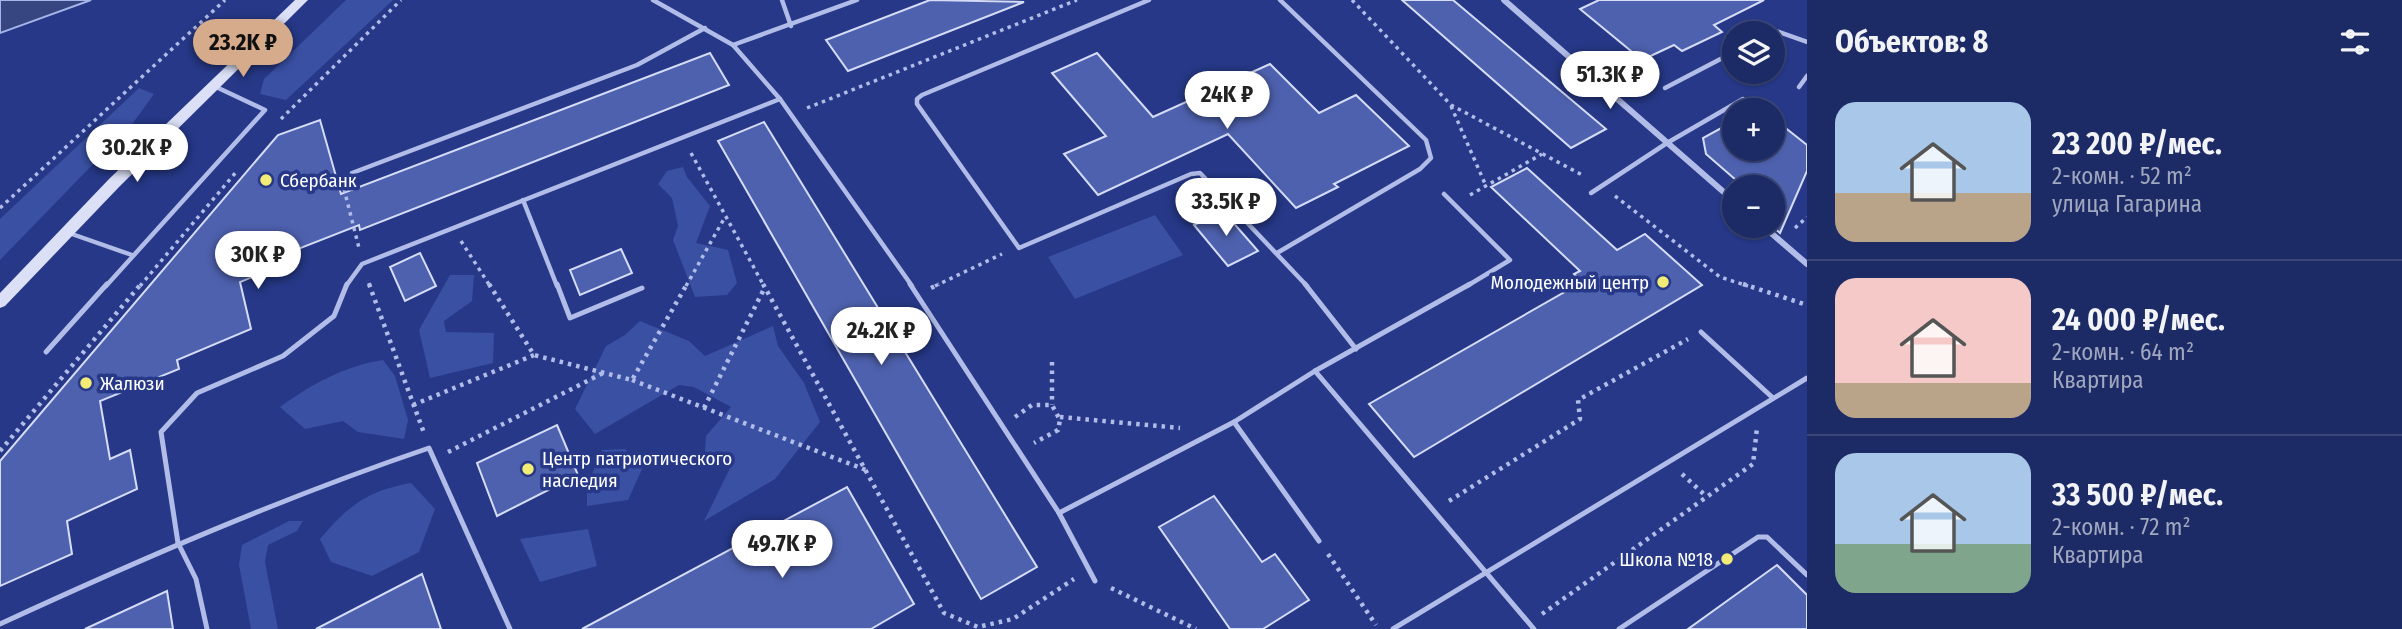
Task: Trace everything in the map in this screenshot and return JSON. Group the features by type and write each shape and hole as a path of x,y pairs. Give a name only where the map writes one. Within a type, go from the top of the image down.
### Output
{"main road":[{"path":"0,302 212,85 302,0"}],"street":[{"path":"1504,0 1722,191"},
{"path":"1777,238 1807,264"}],"lane":[{"path":"653,0 733,46 780,99 918,295 1059,513 1095,580"},
{"path":"782,0 791,26"},
{"path":"733,46 857,0"},
{"path":"1149,0 922,95 917,99 917,104 1019,248 1191,174 1200,173 1277,253 1356,349"},
{"path":"1277,253 1420,169 1431,158 1426,140 1280,0"},
{"path":"352,173 637,65 705,28"},
{"path":"1785,34 1807,42"},
{"path":"1665,88 1722,58"},
{"path":"1799,87 1807,76"},
{"path":"46,352 265,110 212,85"},
{"path":"207,629 196,579 178,543 161,432 197,393 283,356 334,316 349,280 362,264 780,99"},
{"path":"1591,192 1722,111"},
{"path":"1059,513 1234,422 1315,371 1506,265 1510,260 1444,194"},
{"path":"523,200 570,318 642,288"},
{"path":"66,232 132,255"},
{"path":"1701,332 1773,398"},
{"path":"1315,371 1534,629"},
{"path":"1393,629 1773,398 1806,382"},
{"path":"1234,422 1319,541"},
{"path":"0,624 178,543 338,478 429,448 510,629"},
{"path":"1619,629 1758,537 1767,537 1807,575"}],"path":[{"path":"0,208 225,0"},
{"path":"279,122 297,101 401,0"},
{"path":"790,115 1077,0"},
{"path":"1352,0 1352,4 1451,105 1602,186 1720,277 1807,305"},
{"path":"1451,105 1486,187"},
{"path":"682,137 944,613 978,627 1013,619 1089,569"},
{"path":"1455,204 1543,154"},
{"path":"0,451 243,165"},
{"path":"352,173 344,188 362,264 429,448"},
{"path":"947,280 983,263"},
{"path":"704,408 765,287"},
{"path":"1433,511 1580,419 1578,400 1701,332"},
{"path":"414,405 534,355"},
{"path":"1015,444 1034,443 1054,437 1060,428 1060,417 1052,405 1052,362"},
{"path":"435,459 603,373"},
{"path":"632,380 866,470"},
{"path":"1008,434 1016,415 1025,407 1037,403 1052,405"},
{"path":"1529,623 1753,464 1760,406"},
{"path":"1060,417 1216,431"},
{"path":"1668,462 1707,497"},
{"path":"1319,541 1378,629"},
{"path":"1095,580 1196,629"}],"shaded area":[{"path":"0,0 91,0 0,33"},
{"path":"346,0 393,0 286,100 260,94 264,79"},
{"path":"139,88 154,94 133,123 0,260 0,219"},
{"path":"683,167 687,177 710,206 696,243 728,250 737,283 727,295 695,297 673,240 678,226 672,198 658,184 667,171"},
{"path":"1155,215 1183,255 1075,299 1048,257"},
{"path":"450,275 474,275 472,301 444,321 446,332 494,333 493,363 430,378 419,330"},
{"path":"640,321 689,341 705,356 773,326 778,346 804,383 820,422 775,479 704,521 731,466 704,462 706,436 731,407 694,387 679,385 595,434 575,409 606,346 625,335"},
{"path":"383,360 395,376 408,420 404,439 358,432 343,421 305,429 280,407 329,377"},
{"path":"625,449 643,467 628,500 587,506 587,486 602,450"},
{"path":"411,483 435,509 419,552 372,576 331,562 320,539 340,517 371,495"},
{"path":"289,521 303,521 297,531 268,545 265,562 278,629 251,629 239,565 242,545"},
{"path":"588,529 597,566 540,582 520,539"}],"building":[{"path":"930,0 1024,2 848,71 826,40"},
{"path":"1402,0 1453,0 1606,129 1571,148"},
{"path":"1599,0 1764,0 1714,25 1722,32 1682,51 1674,45 1642,60 1580,9"},
{"path":"710,53 729,85 360,230 359,225 285,254 287,263 240,282 251,329 177,360 179,369 100,401 110,459 130,450 137,489 67,521 72,554 0,586 0,461 278,135 320,120 341,194"},
{"path":"1097,53 1153,117 1270,64 1319,113 1356,95 1409,146 1334,184 1338,187 1296,208 1228,134 1098,195 1064,154 1106,136 1052,73"},
{"path":"764,122 1037,567 981,599 718,141"},
{"path":"1722,128 1722,161 1785,161 1785,128 1807,145 1807,171 1785,222 1785,175 1730,175 1706,154 1703,138"},
{"path":"1527,168 1617,250 1645,234 1702,285 1414,457 1369,404 1582,282 1574,274 1580,271 1491,187"},
{"path":"1223,211 1258,251 1228,266 1194,225"},
{"path":"621,249 632,273 580,295 570,270"},
{"path":"420,253 436,286 405,301 390,267"},
{"name":"Центр патриотического наследия","path":"557,425 578,475 497,516 477,463"},
{"path":"847,487 914,604 871,629 582,629"},
{"path":"1214,496 1262,562 1275,554 1309,600 1263,629 1230,629 1159,527"},
{"path":"1777,565 1807,595 1807,629 1688,629"},
{"path":"422,574 441,629 316,629"},
{"path":"167,591 173,629 85,629"}],"place":[{"name":"Сбербанк","path":"266,180"},
{"name":"Молодежный центр","path":"1663,282"},
{"name":"Жалюзи","path":"86,383"},
{"name":"Центр патриотического наследия","path":"528,469"},
{"name":"Школа №18","path":"1727,559"}]}
